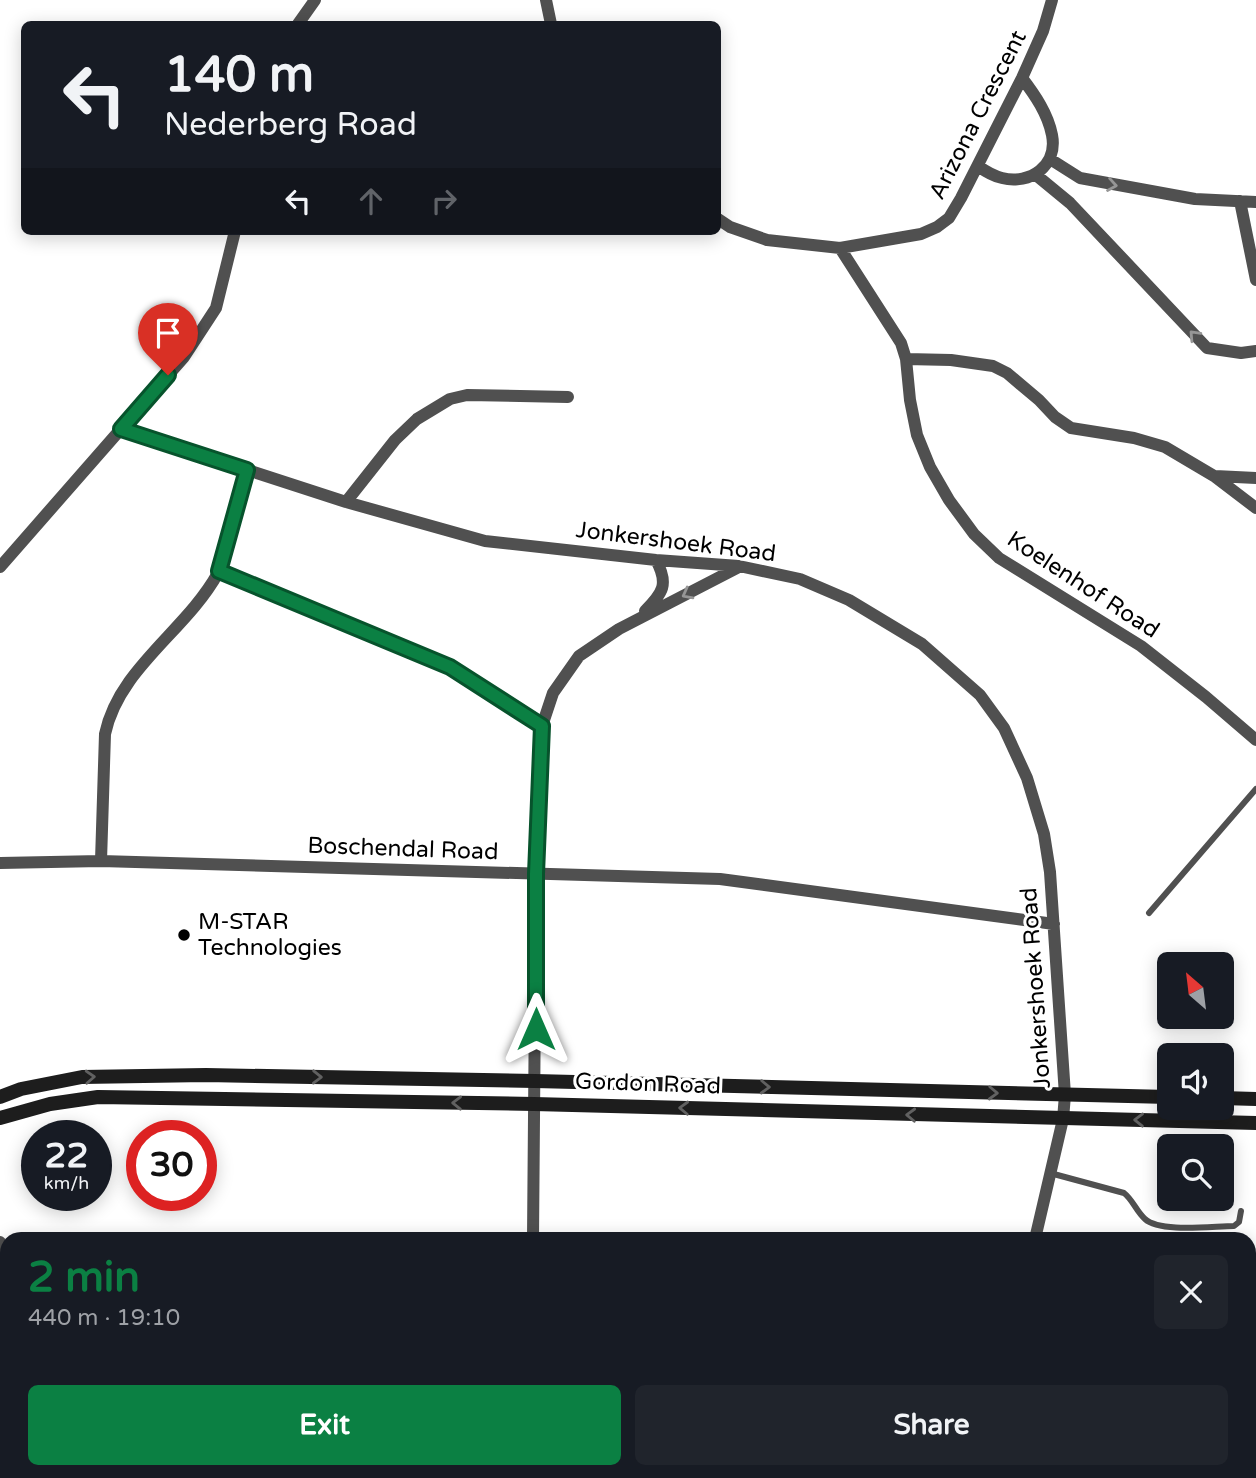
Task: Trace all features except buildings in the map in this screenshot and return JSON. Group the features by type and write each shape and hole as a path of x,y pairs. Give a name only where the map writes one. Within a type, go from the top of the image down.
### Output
{"street":[{"path":"300,21 315,0"},
{"path":"546,0 550,21"},
{"name":"Arizona Crescent","path":"721,221 730,227 767,240 840,248 921,234 937,227 949,218 978,166 1043,31 1052,0"},
{"path":"978,166 1002,178 1026,178 1045,167 1050,159 1053,148 1052,134 1039,104 1022,78"},
{"path":"1050,159 1080,178 1195,199 1256,202"},
{"path":"1036,174 1070,203 1207,348 1241,353 1256,351"},
{"path":"1240,201 1256,281"},
{"path":"0,567 184,357 201,333 216,308 235,235"},
{"name":"Koelenhof Road","path":"840,248 901,343 906,359 909,400 917,435 930,467 949,500 974,534 999,558 1141,646 1256,740"},
{"path":"906,359 951,360 993,366 1007,373 1071,428 1151,442 1173,451 1214,476 1256,508"},
{"path":"346,502 395,440 417,419 450,399 467,395 568,397"},
{"name":"Jonkershoek Road","path":"121,429 346,502 485,541 656,560 739,566 800,579 849,600 922,644 980,695 1004,728 1027,778 1044,834 1050,872 1065,1095 1063,1119 1037,1232"},
{"path":"101,861 105,734 109,716 115,702 135,674 196,605 219,571 247,470"},
{"path":"1214,476 1256,478"},
{"path":"635,621 660,594 662,576 656,560"},
{"path":"533,1232 536,874 542,726 553,693 579,656 619,629 739,566"},
{"path":"219,571 450,667 542,726"},
{"name":"Boschendal Road","path":"0,863 101,861 720,879 1054,924"},
{"name":"Gordon Road","path":"0,1097 47,1083 82,1077 206,1075 1157,1097"},
{"path":"47,1083 50,1104"},
{"name":"Gordon Road","path":"0,1118 50,1104 98,1097 534,1104 1256,1123"},
{"path":"1234,1098 1256,1099"}],"lane":[{"path":"1149,913 1256,789"},
{"path":"1050,1173 1124,1193 1132,1199 1144,1218 1160,1227 1234,1226 1239,1222 1241,1211"}],"place":[{"name":"M-STAR Technologies","path":"184,935"}],"route":[{"path":"168,375 121,429 247,470 219,571 450,667 542,726 536,874 536,1029"}]}
